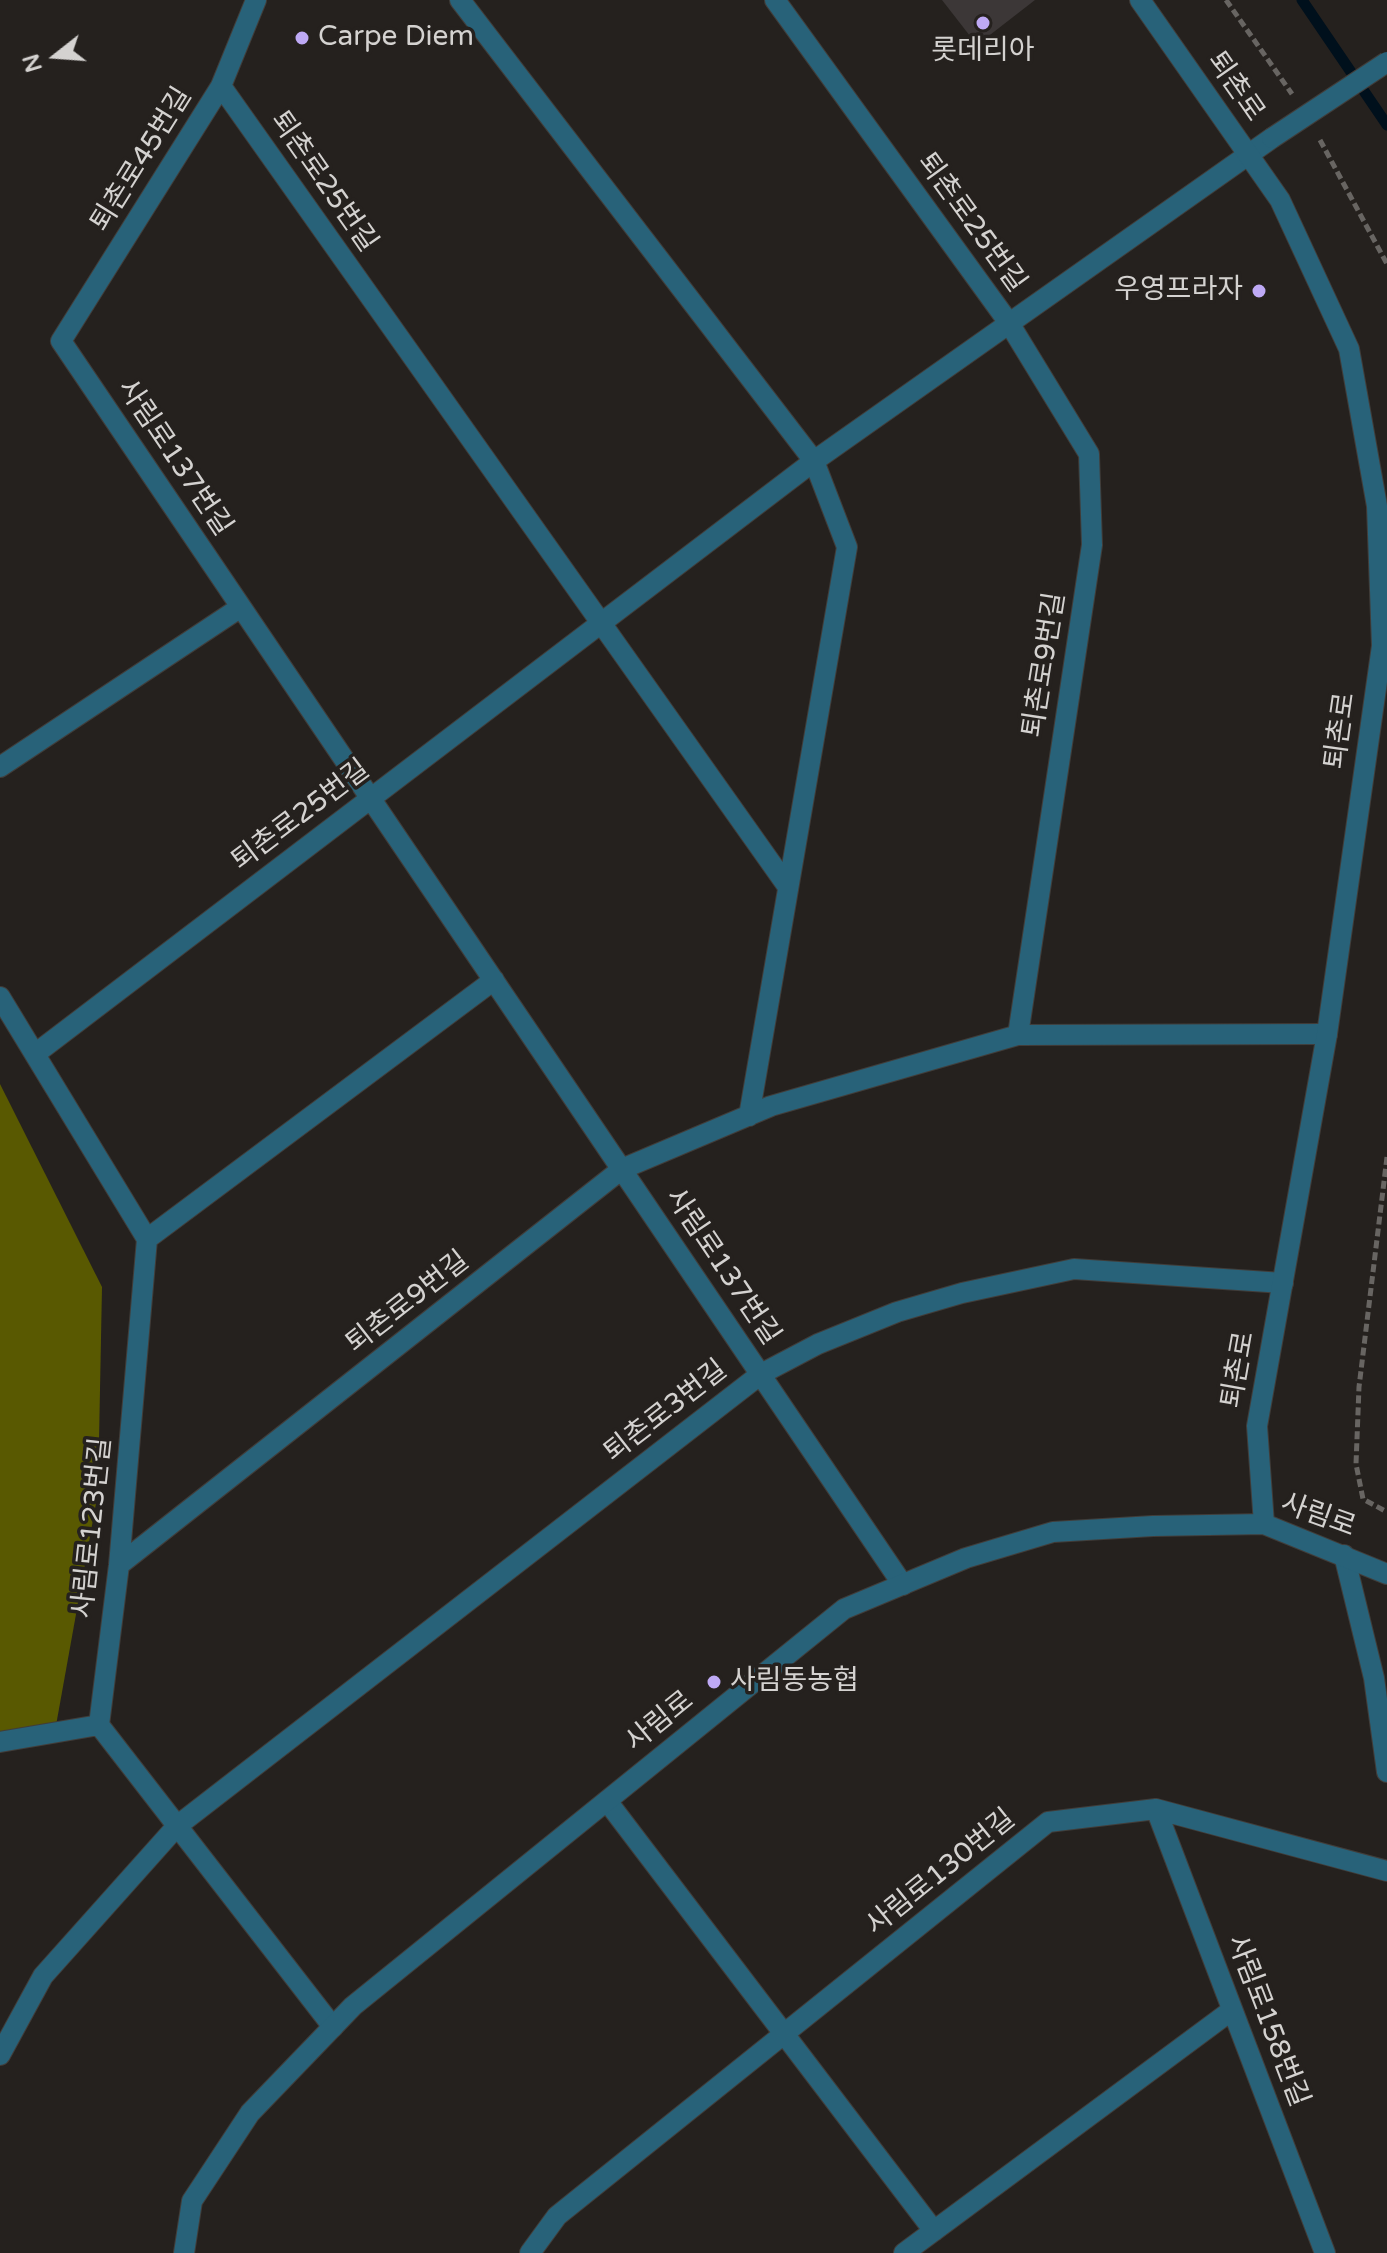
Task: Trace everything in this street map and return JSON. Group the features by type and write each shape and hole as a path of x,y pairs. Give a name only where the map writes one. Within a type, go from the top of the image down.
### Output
{"street":[{"name":"퇴촌로45번길","path":"61,341 221,86 256,0"},
{"path":"460,0 814,461 847,547 749,1116"},
{"name":"퇴촌로25번길","path":"775,0 1009,323"},
{"name":"퇴촌로","path":"1140,0 1280,200 1349,349 1377,506 1382,646 1327,1034 1257,1426 1264,1524"},
{"name":"퇴촌로25번길","path":"35,1054 814,461 1248,154 1387,62"},
{"name":"퇴촌로25번길","path":"221,86 788,887"},
{"name":"퇴촌로9번길","path":"1009,323 1089,454 1092,545 1018,1035"},
{"name":"사림로137번길","path":"61,341 903,1585"},
{"path":"0,767 241,607"},
{"path":"0,997 147,1239 494,980"},
{"name":"퇴촌로9번길","path":"119,1565 622,1169 771,1106 1018,1035 1327,1034"},
{"name":"사림로123번길","path":"99,1725 119,1565 147,1239"},
{"name":"퇴촌로3번길","path":"0,2055 43,1976 177,1826 761,1374 818,1344 897,1312 962,1293 1074,1269 1283,1283"},
{"name":"사림로","path":"184,2253 192,2201 250,2113 353,2006 844,1609 966,1558 1053,1532 1264,1524 1383,1572"},
{"path":"1344,1555 1374,1678 1387,1772"},
{"path":"0,1742 99,1725 333,2027"},
{"path":"607,1801 934,2231"},
{"name":"사림로130번길","path":"530,2253 557,2216 1048,1822 1156,1809 1387,1871"},
{"name":"사림로158번길","path":"1156,1809 1325,2253"},
{"path":"904,2253 1232,2010"}],"path":[{"path":"1387,1157 1359,1387 1356,1464 1363,1499 1387,1512"}],"shaded area":[{"path":"0,1084 102,1287 98,1492 55,1731 0,1731"}],"building":[{"name":"롯데리아","path":"942,0 1035,0 977,45"}],"waterway":[{"path":"1302,0 1387,125"}],"place":[{"name":"롯데리아","path":"983,23"},
{"name":"Carpe Diem","path":"302,38"},
{"name":"우영프라자","path":"1259,291"},
{"name":"사림동농협","path":"714,1682"}]}
